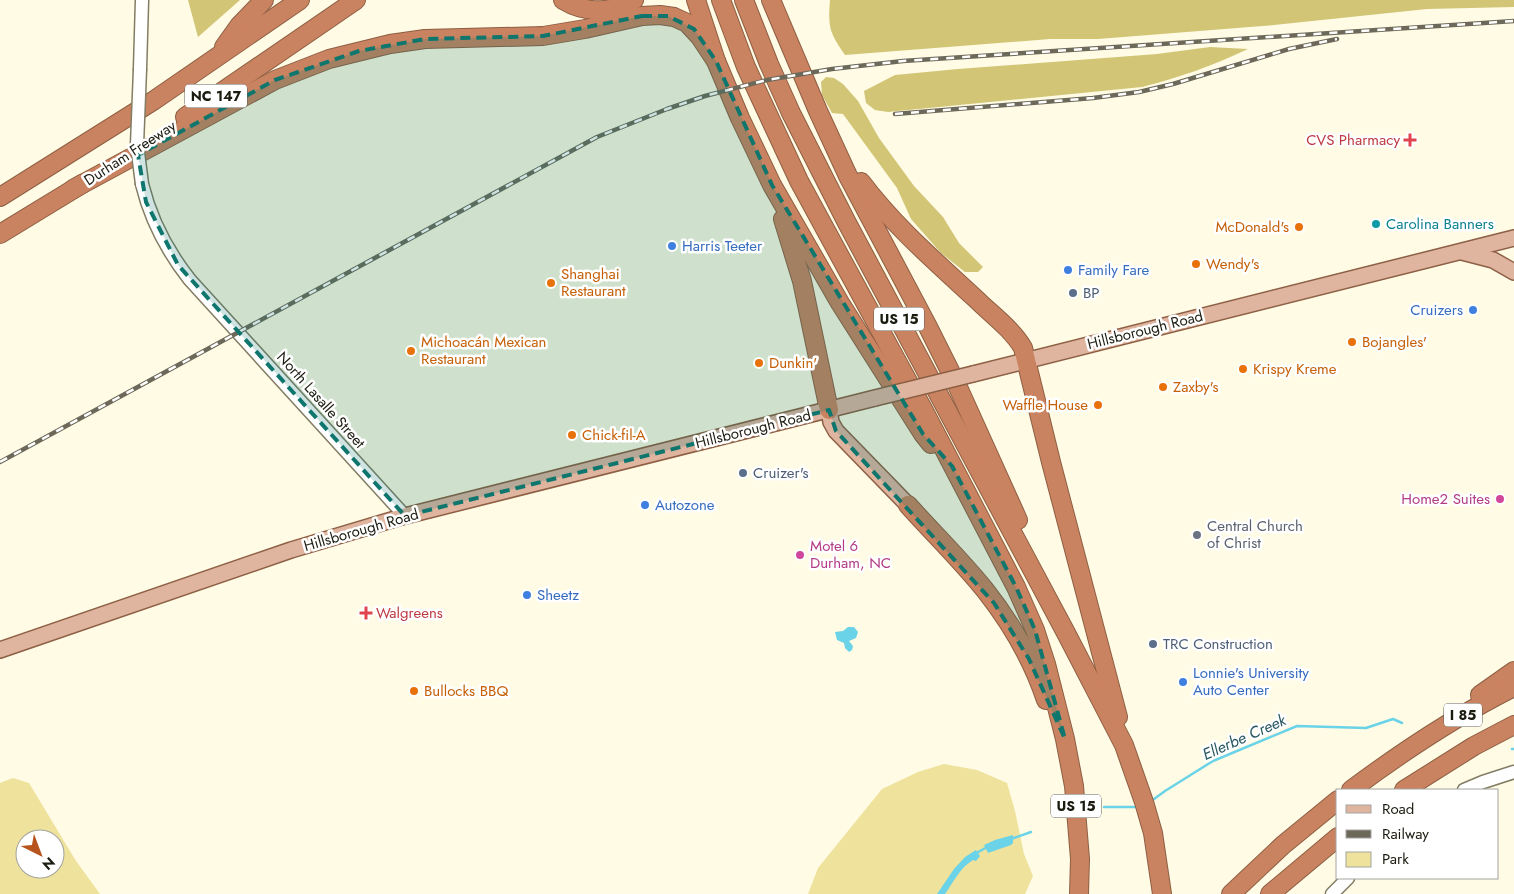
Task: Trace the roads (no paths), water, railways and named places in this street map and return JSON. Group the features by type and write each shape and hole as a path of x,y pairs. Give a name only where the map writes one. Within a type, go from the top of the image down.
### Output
{"highway":[{"path":"218,56 239,26 264,0"},
{"name":"Durham Freeway","path":"0,197 125,119 300,0"},
{"name":"Durham Freeway","path":"0,234 183,118 356,0"},
{"path":"563,0 594,11 611,10 634,0"},
{"path":"696,0 716,61 740,118 772,185 840,303 923,434 952,466"},
{"name":"US 15","path":"721,0 746,67 799,181 923,409 1016,588 1035,630 1046,664 1065,739 1074,786 1080,858 1079,894"},
{"name":"US 15","path":"744,0 791,113 846,221 1124,745 1153,834 1162,894"},
{"path":"771,0 848,176 957,385 1021,526 1066,633"},
{"path":"784,0 797,62"},
{"path":"73,189 275,80 329,59 390,44 425,39 543,36 660,14 674,17 687,23 700,37 716,61"},
{"path":"835,145 874,200 1020,343 1027,360 1050,462 1113,697 1124,745"},
{"path":"772,185 802,281 829,410"},
{"path":"908,505 974,578 999,610 1029,659 1050,710 1065,739"},
{"path":"1414,746 1514,671"},
{"name":"I 85","path":"1352,789 1414,746 1514,687"},
{"name":"I 85","path":"1406,789 1510,728"},
{"path":"1231,894 1282,846 1336,802"},
{"path":"1270,894 1336,839"}],"main road":[{"name":"Hillsborough Road","path":"0,650 291,550 405,516 1458,252 1513,241"},
{"path":"1458,252 1493,260 1514,272"},
{"path":"829,410 831,422 836,430 908,505"}],"street":[{"name":"North Lasalle Street","path":"142,0 137,145 142,184 151,214 170,253 212,305 405,516"},
{"path":"1466,789 1514,772"},
{"path":"1332,894 1347,879"}],"water":[{"path":"848,627 854,627 858,632 856,638 849,641 853,646 849,652 845,648 844,643 837,640 835,632 843,631"},
{"path":"1013,835 1013,843 1011,845 988,853 984,845"},
{"path":"976,850 980,856 976,861 973,860 964,867 945,894 937,894 954,869 965,857"}],"waterway":[{"name":"Ellerbe Creek","path":"1150,802 1213,761 1297,726 1366,728 1393,719 1402,723"},
{"name":"Ellerbe Creek","path":"1104,807 1138,807"},
{"name":"Ellerbe Creek","path":"1011,839 1031,832"},
{"name":"Ellerbe Creek","path":"975,854 987,847"}],"railway":[{"path":"0,462 597,137 705,96 767,80 832,69 903,61 1514,21"},
{"path":"895,114 1093,98 1139,92 1173,84 1289,49 1337,39"}],"place":[{"name":"CVS Pharmacy","path":"1410,140"},
{"name":"Carolina Banners","path":"1376,224"},
{"name":"McDonald's","path":"1299,227"},
{"name":"Harris Teeter","path":"672,246"},
{"name":"Wendy's","path":"1196,264"},
{"name":"Family Fare","path":"1068,270"},
{"name":"Shanghai Restaurant","path":"551,283"},
{"name":"BP","path":"1073,293"},
{"name":"Cruizers","path":"1473,310"},
{"name":"Bojangles'","path":"1352,342"},
{"name":"Michoacán Mexican Restaurant","path":"411,351"},
{"name":"Dunkin'","path":"759,363"},
{"name":"Krispy Kreme","path":"1243,369"},
{"name":"Zaxby's","path":"1163,387"},
{"name":"Waffle House","path":"1098,405"},
{"name":"Chick-fil-A","path":"572,435"},
{"name":"Cruizer's","path":"743,473"},
{"name":"Home2 Suites","path":"1500,499"},
{"name":"Autozone","path":"645,505"},
{"name":"Central Church of Christ","path":"1197,535"},
{"name":"Motel 6 Durham, NC","path":"800,555"},
{"name":"Sheetz","path":"527,595"},
{"name":"Walgreens","path":"366,613"},
{"name":"TRC Construction","path":"1153,644"},
{"name":"Lonnie's University Auto Center","path":"1183,682"},
{"name":"Bullocks BBQ","path":"414,691"}]}
